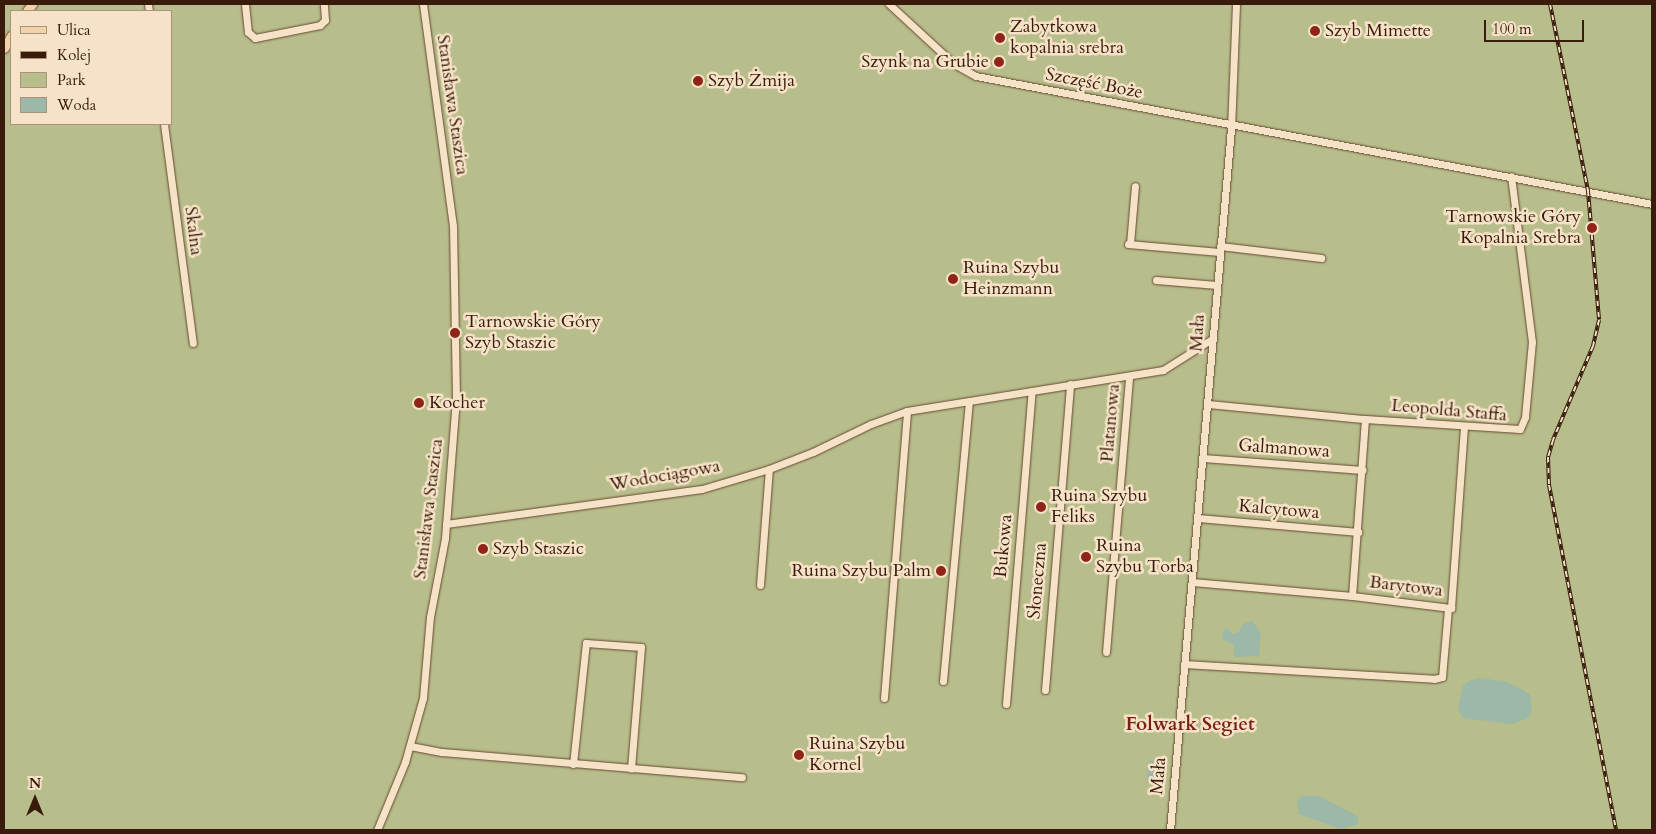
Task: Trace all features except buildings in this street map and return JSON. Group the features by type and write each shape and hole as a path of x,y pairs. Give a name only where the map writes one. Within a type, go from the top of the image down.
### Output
{"street":[{"path":"245,4 248,32 255,38 320,25 325,20 324,4"},
{"name":"Stanisława Staszica","path":"377,830 410,746 422,698 429,623 446,524 456,397 453,226 423,4"},
{"name":"Szczęść Boże","path":"889,4 954,64 976,76 1230,125"},
{"name":"Mała","path":"1170,830 1208,404 1230,125 1236,4"},
{"name":"Skalna","path":"164,125 193,343"},
{"path":"1230,125 1652,204"},
{"name":"Leopolda Staffa","path":"1208,404 1514,431 1522,426 1525,417 1532,342 1510,176"},
{"path":"1135,186 1129,244 1220,249 1321,258"},
{"path":"1156,280 1217,284"},
{"name":"Wodociągowa","path":"446,524 700,489 769,469 812,452 871,424 908,412 1070,384 1130,376 1176,365 1212,339"},
{"name":"Platanowa","path":"1106,652 1130,376"},
{"name":"Słoneczna","path":"1044,690 1070,384"},
{"name":"Bukowa","path":"1006,704 1032,391"},
{"path":"942,682 968,401"},
{"path":"884,698 908,412"},
{"name":"Barytowa","path":"1365,419 1363,470 1352,596 1448,608 1451,608 1464,427"},
{"name":"Galmanowa","path":"1203,458 1363,470"},
{"path":"760,584 769,469"},
{"name":"Kalcytowa","path":"1198,518 1358,532"},
{"path":"1192,582 1352,596"},
{"path":"1184,664 1434,680 1442,677 1448,608"},
{"path":"573,764 586,643 641,647 631,769"},
{"path":"410,746 573,764 742,777"}],"green space":[{"path":"4,4 1652,4 1652,830 4,830"}],"water":[{"path":"1252,621 1261,633 1259,656 1234,657 1234,645 1222,639 1223,632 1227,628 1233,634 1238,633 1243,624"},
{"path":"1481,678 1507,682 1525,691 1530,695 1532,712 1526,719 1512,724 1463,718 1458,708 1463,686 1471,680"},
{"path":"1152,760 1159,767 1157,778 1147,783 1148,762"},
{"path":"1301,796 1319,796 1354,814 1358,818 1358,824 1341,829 1299,814 1297,802"}],"railway":[{"path":"1550,4 1588,191 1599,320 1593,346 1553,440 1548,457 1549,485 1616,830"}],"place":[{"name":"Szyb Mimette","path":"1315,31"},
{"name":"Zabytkowa kopalnia srebra","path":"1000,38"},
{"name":"Szynk na Grubie","path":"999,62"},
{"name":"Szyb Żmija","path":"698,81"},
{"name":"Tarnowskie Góry Kopalnia Srebra","path":"1592,228"},
{"name":"Ruina Szybu Heinzmann","path":"953,279"},
{"name":"Tarnowskie Góry Szyb Staszic","path":"455,333"},
{"name":"Kocher","path":"419,403"},
{"name":"Ruina Szybu Feliks","path":"1041,507"},
{"name":"Szyb Staszic","path":"483,549"},
{"name":"Ruina Szybu Torba","path":"1086,557"},
{"name":"Ruina Szybu Palm","path":"941,571"},
{"name":"Ruina Szybu Kornel","path":"799,755"}],"district":[{"name":"Folwark Segiet","path":"1190,725"}]}
